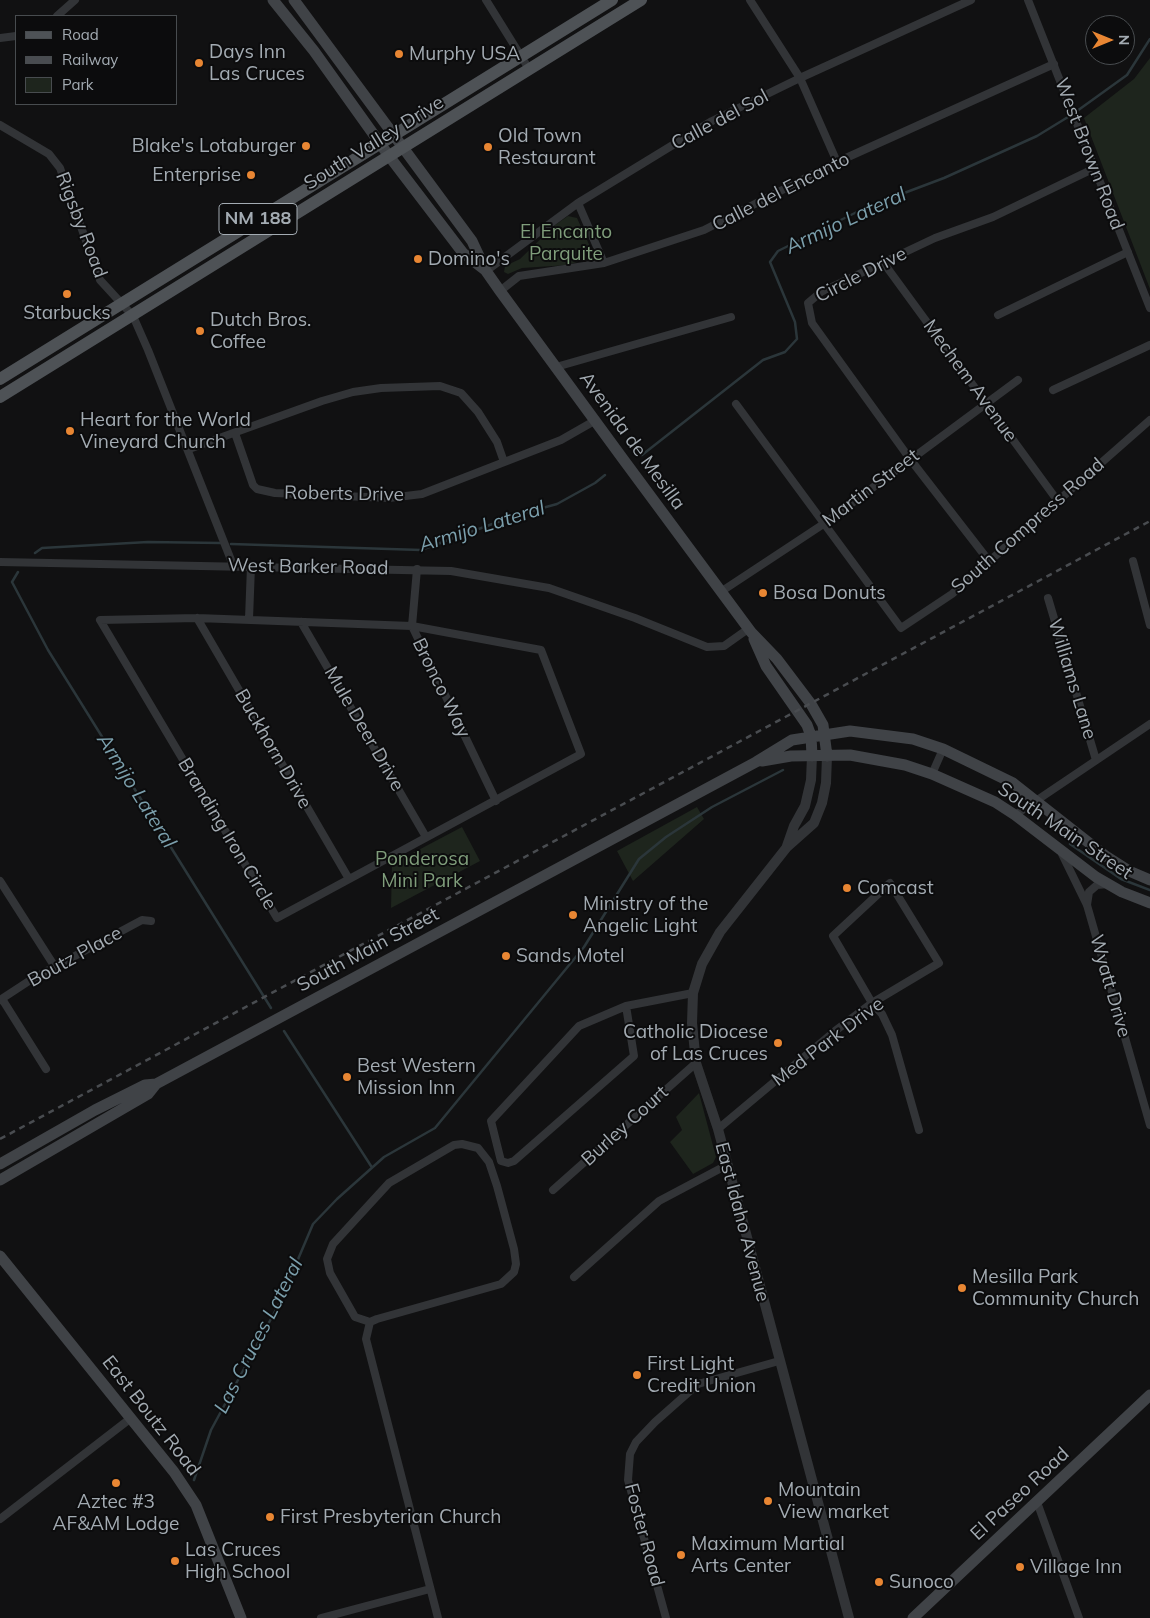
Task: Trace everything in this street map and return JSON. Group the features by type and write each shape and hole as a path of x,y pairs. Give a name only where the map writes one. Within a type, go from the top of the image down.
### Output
{"main road":[{"name":"Avenida de Mesilla","path":"273,0 333,78 388,156 463,253 486,271"},
{"name":"Avenida de Mesilla","path":"294,0 395,134 472,241 486,271 500,291 722,591 749,631 766,666 798,710 811,736 812,756"},
{"name":"South Valley Drive","path":"0,379 612,0"},
{"name":"South Valley Drive","path":"0,397 134,316 403,146 641,0"},
{"name":"Avenida de Mesilla","path":"749,631 777,659 821,720 825,733 827,756"},
{"name":"South Main Street","path":"0,1164 95,1110 145,1085 156,1084 756,762 792,740 825,733 850,731 882,733 913,739 943,749 1013,783 1107,857 1150,880"},
{"name":"South Main Street","path":"756,762 791,756 850,755 905,765 932,774 965,787 1015,814 1061,852 1108,884 1150,904"},
{"name":"South Main Street","path":"0,1180 148,1094 156,1084"},
{"name":"East Boutz Road","path":"0,1256 174,1472 196,1505 240,1618"},
{"name":"El Paseo Road","path":"914,1618 1150,1395"}],"street":[{"path":"58,15 76,0"},
{"path":"750,0 800,78 837,162"},
{"name":"Calle del Sol","path":"486,271 578,202 712,121 800,78 971,0"},
{"name":"West Brown Road","path":"1028,0 1150,308"},
{"path":"490,1 529,69"},
{"path":"0,38 15,36"},
{"name":"Calle del Encanto","path":"500,291 519,276 604,262 704,230 837,162 1054,64"},
{"name":"Rigsby Road","path":"0,125 49,154 60,168 100,280 134,316 189,449 233,565"},
{"name":"Circle Drive","path":"989,561 910,459 812,323 808,303 813,297 883,262 935,238 992,217 1095,168"},
{"path":"578,202 604,262"},
{"path":"998,314 1128,252"},
{"name":"Mechem Avenue","path":"883,262 1057,500"},
{"path":"556,367 731,316"},
{"path":"1053,390 1150,345"},
{"name":"Martin Street","path":"722,591 825,523 1018,380"},
{"path":"189,449 322,401 353,392 381,388 440,386 461,393 478,412 497,442 504,462"},
{"path":"736,404 825,523"},
{"name":"Roberts Drive","path":"235,433 253,485 257,489 275,493 389,498 422,494 561,440 596,420"},
{"name":"South Compress Road","path":"825,523 902,628 952,594 1150,420"},
{"path":"1133,561 1150,625"},
{"name":"West Barker Road","path":"0,562 417,569 483,575 548,588 635,618 707,647 724,646 749,631"},
{"path":"249,619 252,566"},
{"name":"Bronco Way","path":"417,569 412,626 496,801"},
{"name":"Williams Lane","path":"1048,598 1096,760"},
{"name":"Branding Iron Circle","path":"196,618 412,626 541,650 581,754 277,918 100,620 196,618"},
{"name":"Buckhorn Drive","path":"196,618 349,879"},
{"name":"Mule Deer Drive","path":"301,622 426,837"},
{"path":"1015,814 1150,724"},
{"path":"932,774 943,749"},
{"name":"East Idaho Avenue","path":"787,847 794,826 805,806 811,780 812,756"},
{"name":"East Idaho Avenue","path":"827,756 826,783 822,803 814,823 787,847 720,932 702,964 693,993 692,1023 696,1062 718,1130 849,1618"},
{"name":"Wyatt Drive","path":"1061,852 1087,905 1150,1125"},
{"path":"0,881 55,967"},
{"name":"Med Park Drive","path":"718,1130 835,1031 872,1003 939,963 890,883 833,936 872,1003"},
{"path":"1087,905 1089,892 1097,885 1108,884"},
{"name":"Boutz Place","path":"1,999 55,967 142,920 152,921"},
{"path":"626,1006 634,1056 514,1161 508,1163 501,1161 491,1122 580,1026 626,1006 693,993"},
{"path":"1,999 46,1068"},
{"path":"872,1003 882,1014 892,1035 919,1130"},
{"name":"Burley Court","path":"553,1190 696,1062"},
{"path":"462,1144 478,1148 489,1162 497,1186 514,1250 516,1264 514,1272 501,1284 370,1322 355,1317 330,1273 327,1259 332,1244 388,1183 454,1145 462,1144"},
{"path":"574,1277 659,1200 727,1165"},
{"path":"370,1322 366,1339 438,1618"},
{"name":"Foster Road","path":"666,1618 628,1480 630,1454 636,1442 655,1422 698,1384 779,1361"},
{"path":"0,1519 131,1418"},
{"path":"1037,1502 1079,1618"},
{"path":"321,1618 430,1589"}],"green space":[{"path":"1150,58 1150,289 1084,118 1134,79"},
{"name":"El Encanto Parquite","path":"568,216 577,218 592,251 588,258 568,265 522,268 508,274 504,272 505,266 520,259 555,225"},
{"path":"697,807 704,819 633,881 617,851"},
{"name":"Ponderosa Mini Park","path":"462,827 480,861 391,908 392,864"},
{"path":"699,1093 716,1157 713,1163 693,1174 670,1142 682,1130 676,1117"}],"waterway":[{"name":"Armijo Lateral","path":"1077,111 1127,75 1150,39"},
{"name":"Armijo Lateral","path":"642,455 763,360 785,352 797,339 795,322 770,262 778,251 867,207 944,178 1037,136 1068,117"},
{"name":"Armijo Lateral","path":"231,544 421,550 517,515 557,504 595,483 605,475"},
{"name":"Armijo Lateral","path":"35,553 42,548 148,542 221,543"},
{"name":"Armijo Lateral","path":"18,572 12,582 48,650 271,1008"},
{"name":"Las Cruces Lateral","path":"194,1480 211,1430 279,1304 313,1224 337,1199 384,1157 435,1128 584,947 639,859 666,837 712,807 783,770"},
{"name":"Las Cruces Lateral","path":"1070,844 1121,879 1150,890"},
{"name":"Armijo Lateral","path":"284,1031 371,1166"}],"railway":[{"path":"0,1139 1150,521"}],"place":[{"name":"Murphy USA","path":"399,54"},
{"name":"Days Inn Las Cruces","path":"199,63"},
{"name":"Blake's Lotaburger","path":"306,146"},
{"name":"Old Town Restaurant","path":"488,147"},
{"name":"Enterprise","path":"251,175"},
{"name":"Domino's","path":"418,259"},
{"name":"Starbucks","path":"67,294"},
{"name":"Dutch Bros. Coffee","path":"200,331"},
{"name":"Heart for the World Vineyard Church","path":"70,431"},
{"name":"Bosa Donuts","path":"763,593"},
{"name":"Comcast","path":"847,888"},
{"name":"Ministry of the Angelic Light","path":"573,915"},
{"name":"Sands Motel","path":"506,956"},
{"name":"Catholic Diocese of Las Cruces","path":"778,1043"},
{"name":"Best Western Mission Inn","path":"347,1077"},
{"name":"Mesilla Park Community Church","path":"962,1288"},
{"name":"First Light Credit Union","path":"637,1375"},
{"name":"Aztec #3 AF&AM Lodge","path":"116,1483"},
{"name":"Mountain View market","path":"768,1501"},
{"name":"First Presbyterian Church","path":"270,1517"},
{"name":"Maximum Martial Arts Center","path":"681,1555"},
{"name":"Las Cruces High School","path":"175,1561"},
{"name":"Village Inn","path":"1020,1567"},
{"name":"Sunoco","path":"879,1582"}]}
